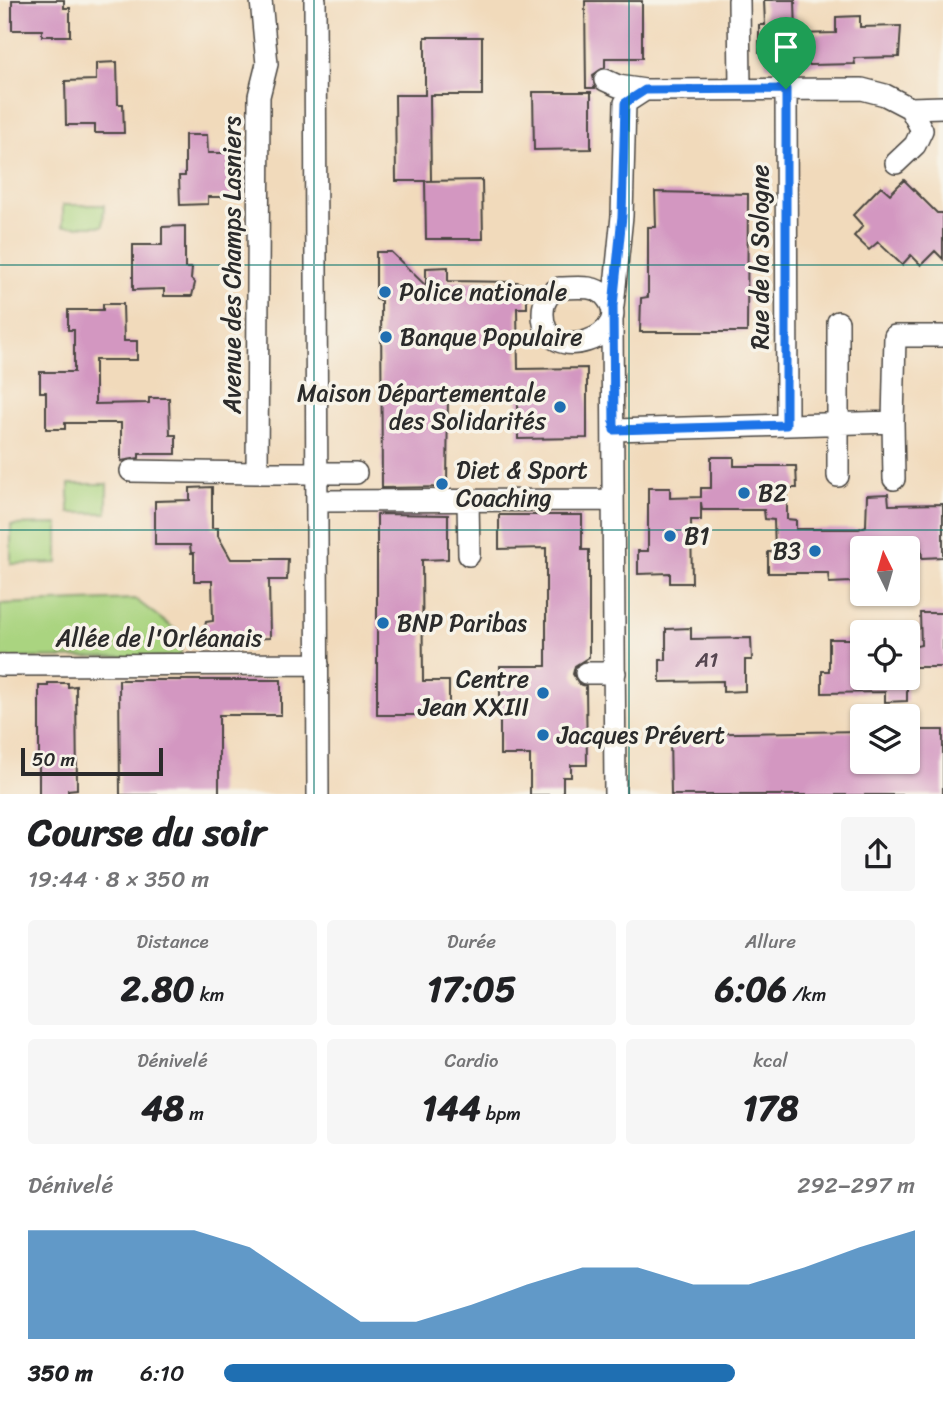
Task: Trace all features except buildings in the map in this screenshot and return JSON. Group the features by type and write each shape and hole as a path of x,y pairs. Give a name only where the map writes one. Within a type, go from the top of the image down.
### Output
{"street":[{"name":"Avenue des Champs Lasniers","path":"257,473 259,96 267,64 261,0"},
{"path":"316,0 318,794"},
{"path":"739,0 740,89"},
{"path":"606,80 645,90 862,89 885,95 910,108 943,107"},
{"name":"Rue de la Sologne","path":"786,89 786,425"},
{"path":"615,794 613,312 622,216 625,103 645,90"},
{"path":"896,163 915,145 922,130 910,108"},
{"path":"838,322 838,476"},
{"path":"894,479 895,336 943,336"},
{"path":"614,430 893,422"},
{"path":"131,471 356,473"},
{"path":"317,501 613,500"},
{"path":"468,501 469,555"},
{"name":"Allée de l'Orléanais","path":"0,665 318,664"},
{"path":"586,673 615,673"}],"green space":[{"path":"63,205 104,205 103,226 63,226"},
{"path":"69,484 107,484 107,513 69,513"},
{"path":"58,524 58,563 11,564 11,525"},
{"path":"135,599 181,634 181,657 0,658 0,604"}],"place":[{"name":"Police nationale","path":"385,292"},
{"name":"Banque Populaire","path":"386,337"},
{"name":"Maison Départementale des Solidarités","path":"560,407"},
{"name":"Diet & Sport Coaching","path":"442,484"},
{"name":"B2","path":"744,493"},
{"name":"B1","path":"670,536"},
{"name":"B3","path":"815,551"},
{"name":"BNP Paribas","path":"383,623"},
{"name":"Centre Jean XXIII","path":"543,693"},
{"name":"Jacques Prévert","path":"543,735"}],"route":[{"path":"786,89 786,425 614,430 613,306 622,216 625,103 645,90 786,89"}]}
